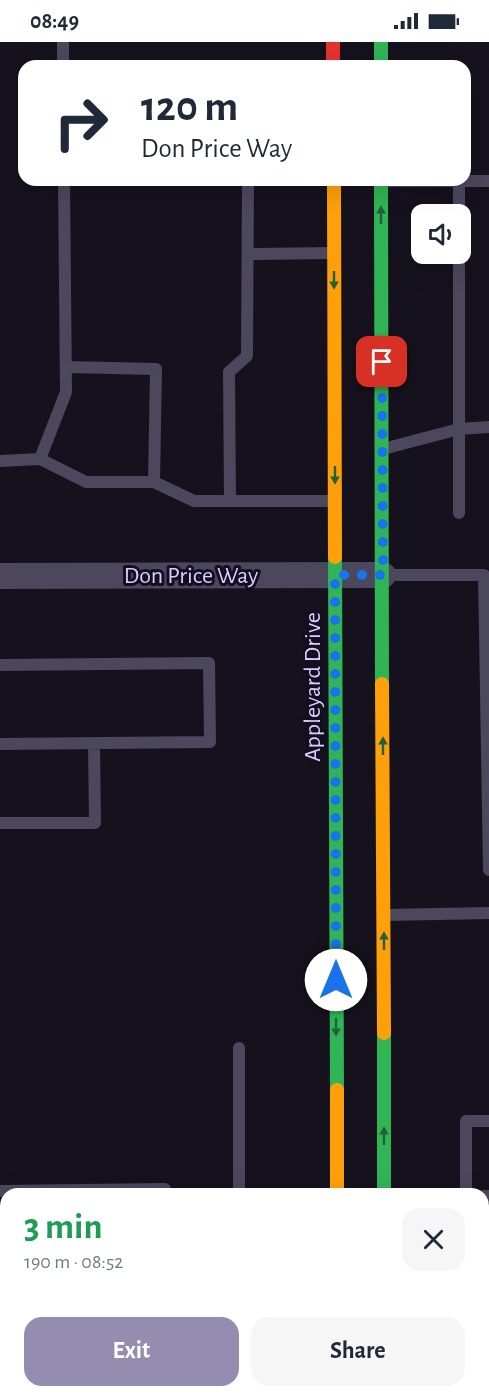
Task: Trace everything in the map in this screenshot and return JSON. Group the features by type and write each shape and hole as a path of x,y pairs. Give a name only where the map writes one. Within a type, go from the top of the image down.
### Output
{"street":[{"path":"333,42 333,60"},
{"path":"381,42 381,60"},
{"name":"Appleyard Drive","path":"337,1188 335,501 340,254 338,186"},
{"path":"377,186 376,254 383,575 384,1188"},
{"name":"Don Price Way","path":"0,576 383,575"}],"lane":[{"path":"63,42 63,60"},
{"path":"471,181 489,181"},
{"path":"40,459 66,392 64,186"},
{"path":"230,501 230,372 247,356 248,186"},
{"path":"459,186 459,204"},
{"path":"248,254 340,254"},
{"path":"459,264 459,513"},
{"path":"66,368 156,369 154,482"},
{"path":"382,450 459,429 489,427"},
{"path":"0,461 40,459 86,482 154,482 194,501 335,501"},
{"path":"383,575 484,575 488,701 489,870"},
{"path":"0,665 209,663 210,742 0,744"},
{"path":"0,823 95,823 94,743"},
{"path":"384,915 489,913"},
{"path":"239,1048 239,1188"},
{"path":"466,1188 466,1121 489,1121"}],"traffic: fast":[{"path":"381,42 381,60"},
{"path":"381,186 382,684"},
{"path":"335,557 337,1090"},
{"path":"384,1033 384,1188"}],"traffic: slow":[{"path":"334,186 335,557"},
{"path":"382,684 384,1033"},
{"path":"337,1090 337,1188"}],"traffic: jam":[{"path":"333,42 333,60"}],"route":[{"path":"336,980 335,575 383,575 382,362"}]}
